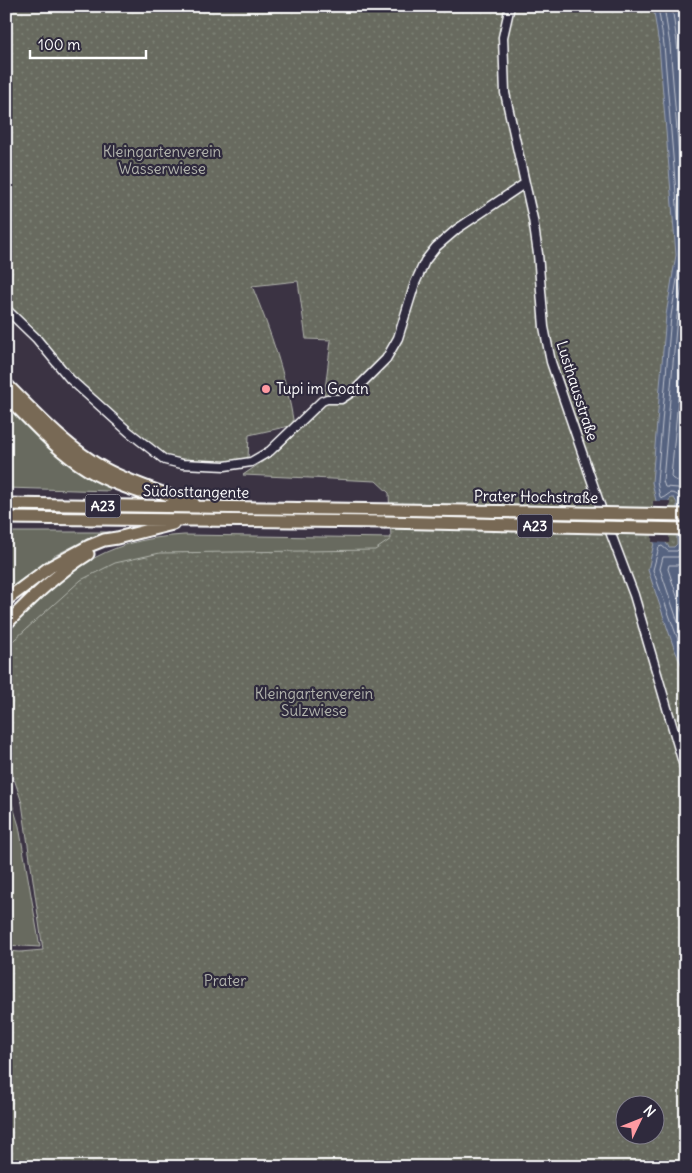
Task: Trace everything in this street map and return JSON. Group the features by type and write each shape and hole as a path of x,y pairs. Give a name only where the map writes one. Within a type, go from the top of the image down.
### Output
{"highway":[{"path":"6,384 53,430 85,456 124,478 200,507"},
{"path":"6,396 55,444 87,469 142,493 200,507"},
{"name":"Südosttangente","path":"6,504 385,508"},
{"name":"Prater Hochstraße","path":"385,508 686,515"},
{"name":"Südosttangente","path":"6,518 384,522"},
{"path":"6,600 50,567 74,553 104,540 189,520"},
{"name":"Prater Hochstraße","path":"384,522 686,529"},
{"path":"6,624 64,570 90,552 117,538"}],"street":[{"name":"Lusthausstraße","path":"510,6 503,37 505,93 533,219 544,327 551,362 609,530 634,595 686,773"},
{"path":"6,310 36,338 70,379 165,460 182,464 225,466 246,463 270,451 322,401 341,399 355,390 386,359 398,338 415,283 425,261 436,247 456,229 524,184"}],"green space":[{"name":"Prater","path":"6,6 686,6 686,1167 6,1167 6,951 43,950 22,803 6,754 6,647 81,580 115,563 160,553 375,550 391,539 389,493 376,481 243,475 279,450 323,406 331,340 306,339 298,281 252,286 277,354 287,389 294,425 249,435 248,459 230,463 170,459 130,429 74,376 40,337 6,305"},
{"path":"6,406 59,456 111,488 109,491 6,488"},
{"path":"6,532 110,532 91,537 54,556 6,591"},
{"path":"184,535 394,538 391,547 6,655 6,630 47,592 85,563 105,552 128,544 154,538"},
{"path":"6,784 19,826 40,947 6,945"}],"water":[{"path":"653,6 686,6 686,675 674,648 648,570 654,543 656,501 652,482 666,315 676,255 659,45","holes":["671,498 674,498 677,503 677,544 674,547 669,547 666,543 667,503"]}],"pier":[{"path":"653,501 670,501 669,543 652,542"}],"place":[{"name":"Tupi im Goatn","path":"266,389"}],"park label":[{"name":"Kleingartenverein Wasserwiese","path":"162,160"},
{"name":"Kleingartenverein Sulzwiese","path":"314,702"}]}
